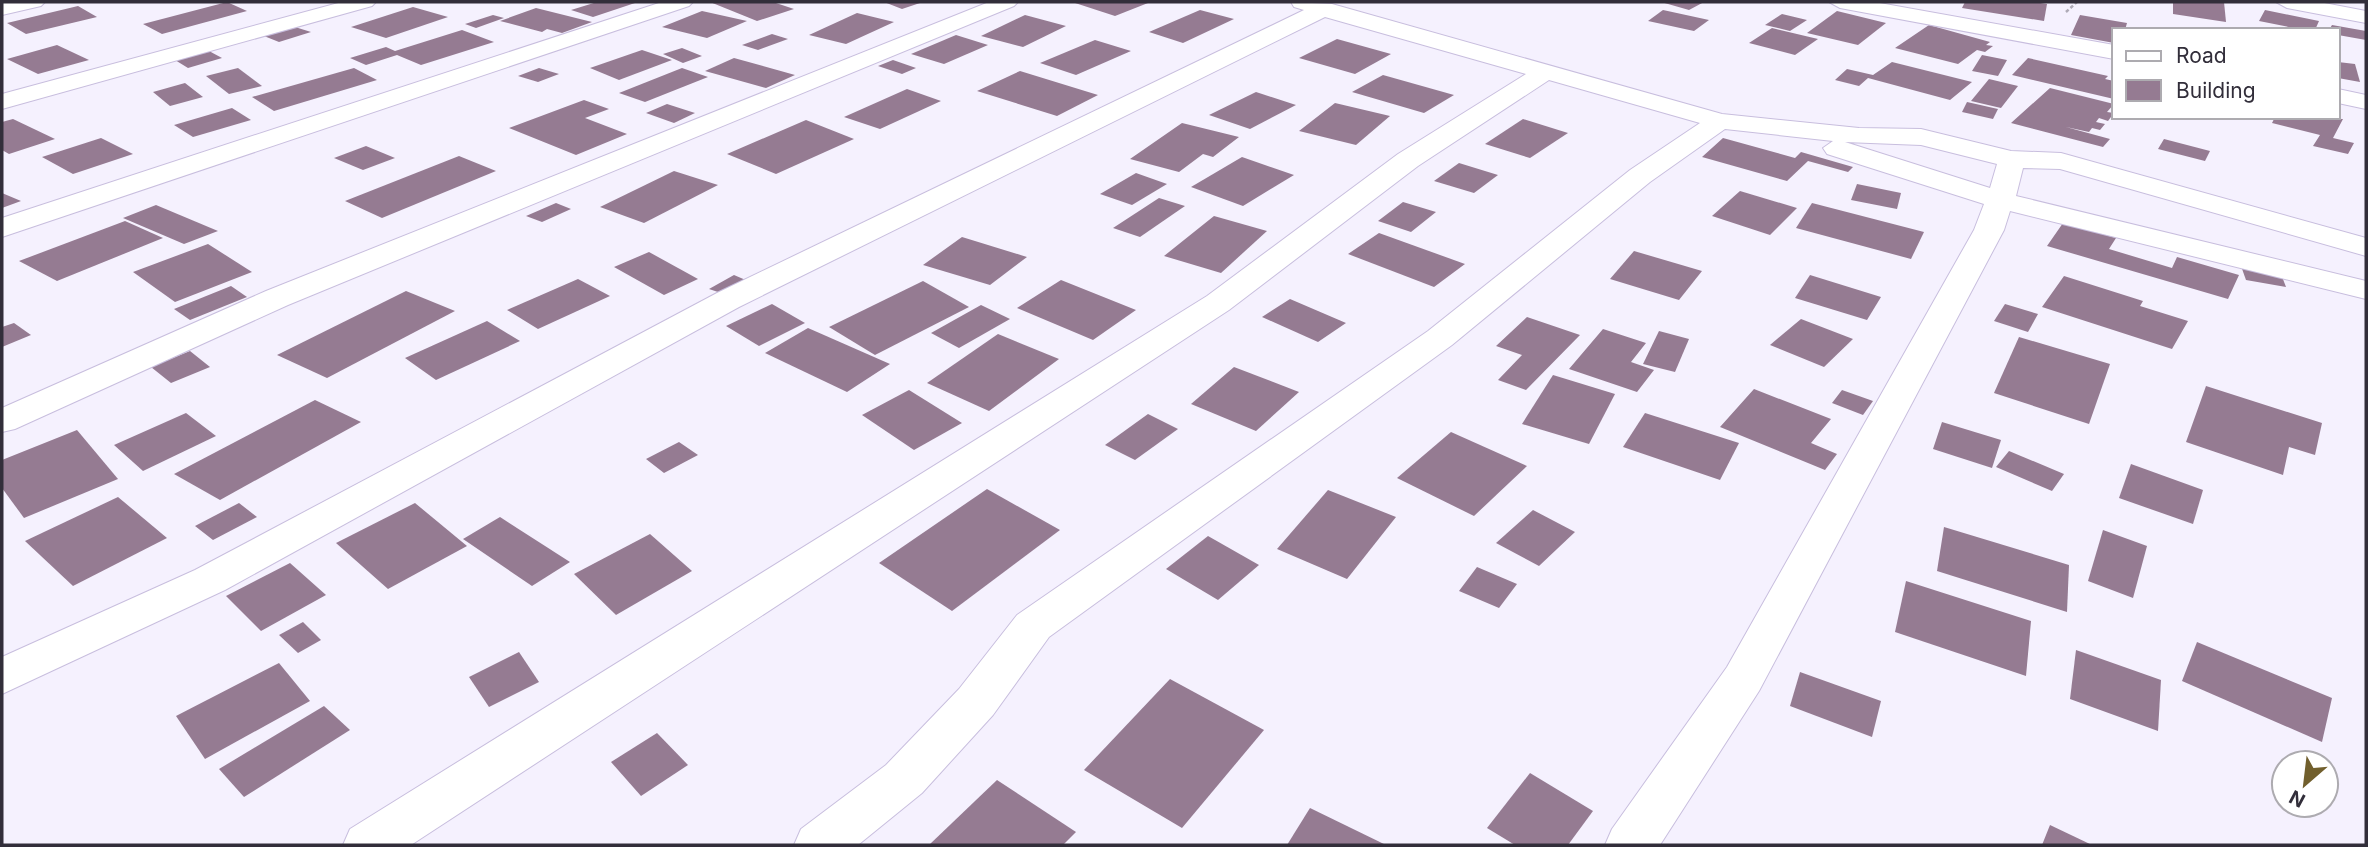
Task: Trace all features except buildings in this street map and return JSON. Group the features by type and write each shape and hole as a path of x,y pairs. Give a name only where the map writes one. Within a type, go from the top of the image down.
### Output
{"street":[{"path":"2,9 34,2"},
{"path":"2,102 365,2"},
{"path":"2,228 682,2"},
{"path":"2,421 277,298 1007,2"},
{"path":"1297,2 1720,121 1859,136 1921,137 2011,159 2061,161 2366,247"},
{"path":"1840,2 2112,52"},
{"path":"2287,2 2366,17"},
{"path":"2,677 210,580 728,300 1324,9"},
{"path":"369,845 1218,303 1408,160 1545,72"},
{"path":"2340,96 2366,102"},
{"path":"820,845 904,779 976,702 1033,626 1440,338 1640,176 1720,121"},
{"path":"1768,127 1999,200 2366,290"},
{"path":"1631,845 1743,679 1989,230 1999,200 2008,185 2011,159"}]}
